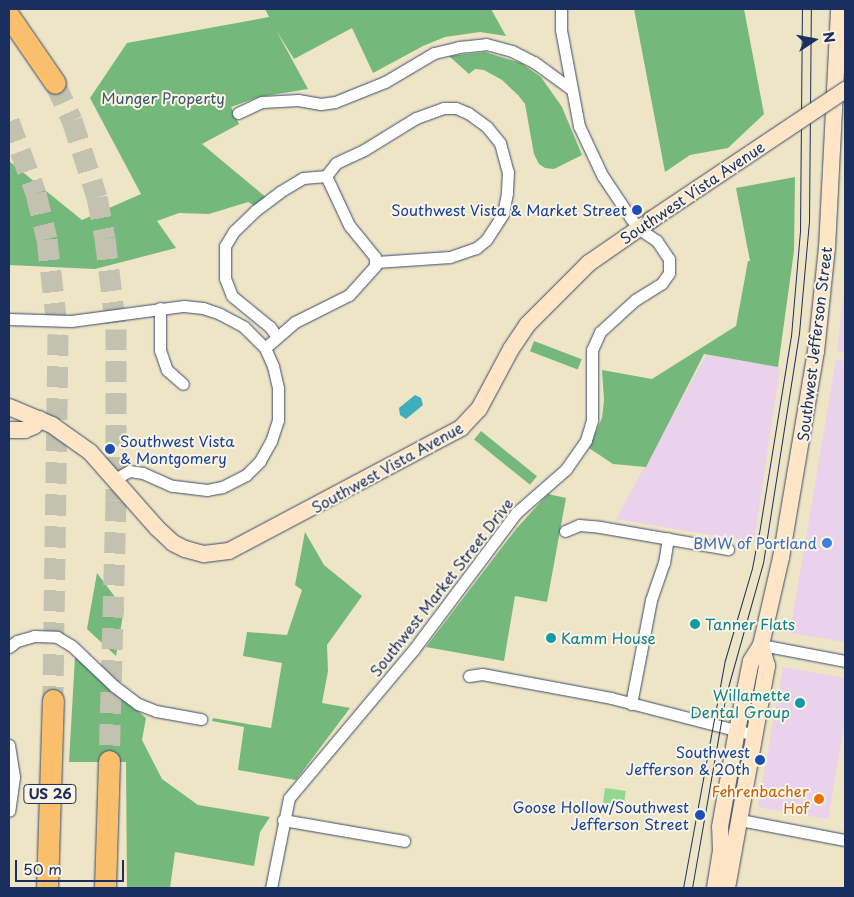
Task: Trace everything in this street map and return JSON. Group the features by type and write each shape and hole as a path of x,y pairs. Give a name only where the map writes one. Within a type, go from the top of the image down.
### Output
{"highway":[{"path":"9,16 54,83"},
{"name":"US 26","path":"47,888 53,700"},
{"path":"105,888 108,761"}],"main road":[{"name":"Southwest Jefferson Street","path":"715,888 721,852 720,826 751,660 761,645 789,520 821,310 827,248 839,9"},
{"name":"Southwest Vista Avenue","path":"9,407 40,419 66,433 90,452 115,478 157,528 173,543 185,549 213,554 229,551 461,428 479,409 511,349 527,324 589,264 644,224 845,90"},
{"path":"9,430 28,429 40,419"},
{"name":"Southwest Jefferson Street","path":"727,888 767,666 761,645"}],"street":[{"name":"Southwest Market Street Drive","path":"283,820 286,805 295,790 414,649 516,513 566,469 586,440 593,406 592,350 600,332 634,300 662,282 669,273 668,259 661,247 602,175 579,126 561,30 561,9"},
{"path":"238,113 262,102 298,100 321,104 334,102 385,82 434,54 459,47 486,44 512,51 534,62 571,89"},
{"path":"277,337 264,322 232,296 225,278 225,246 234,231 255,211 280,192 303,178 326,176 336,163 370,147 416,118 443,108 456,108 468,113 487,127 500,143 508,172 508,192 503,214 486,240 468,251 450,257 376,262"},
{"path":"265,348 295,322 350,295 371,271 376,262 373,253 349,225 326,176"},
{"path":"9,319 72,321 160,308 184,306 203,308 220,314 244,327 265,348 273,366 278,388 278,420 271,441 260,461 246,475 222,487 207,490 172,486 143,473 128,472 115,478"},
{"path":"160,308 160,350 168,370 183,384"},
{"path":"565,531 579,525 728,549"},
{"path":"631,704 651,600 664,563 668,538"},
{"path":"9,647 17,641 34,636 57,637 72,646 114,686 138,704 156,711 201,719"},
{"path":"761,645 845,660"},
{"path":"469,676 482,674 631,704 755,735"},
{"path":"9,745 14,777 9,811"},
{"path":"271,888 283,820 404,841"},
{"path":"740,820 845,840"}],"shaded area":[{"path":"845,281 845,353 837,352"},
{"path":"706,355 780,367 754,542 616,519"},
{"name":"BMW of Portland","path":"836,360 845,361 845,642 790,633"},
{"path":"783,667 845,678 845,720 828,819 758,807"}],"green space":[{"name":"Munger Property","path":"265,9 491,9 506,36 480,32 445,37 423,46 373,73 352,28 294,59 276,30 308,89 259,97 231,107 239,124 202,144 268,199 257,207 248,202 209,214 179,213 157,221 176,248 95,269 9,265 9,161 82,220 141,194 90,98 127,43 269,17"},
{"path":"634,9 744,9 764,114 728,148 690,155 665,172"},
{"path":"485,52 521,63 541,77 562,107 582,155 554,169 545,168 539,164 534,154 525,104 518,95 502,80 484,70 475,69 469,74 449,56"},
{"path":"795,177 794,251 778,367 704,354 646,467 613,464 589,448 602,418 604,400 602,370 652,379 736,326 748,261 750,261 736,188"},
{"path":"534,341 582,359 578,370 530,351"},
{"path":"481,431 537,476 530,485 474,440"},
{"path":"548,494 566,498 547,602 515,596 504,661 426,647 516,529"},
{"path":"305,532 324,565 362,596 327,645 328,671 322,703 350,708 296,780 238,770 244,727 212,721 213,718 271,728 282,663 243,656 247,632 287,635 302,590 295,585"},
{"path":"97,573 124,609 116,656 87,629"},
{"path":"75,657 146,718 142,740 162,779 198,805 270,817 260,832 254,866 175,852 170,888 127,888 126,762 69,762"},
{"path":"605,788 626,791 623,809 602,806"}],"water":[{"path":"415,395 421,398 423,405 406,419 400,415 399,408"}],"tunnel":[{"path":"55,83 72,120 97,197 105,238 116,329 116,500 109,761"},
{"path":"9,121 36,193 47,239 58,334 53,700"}],"tram line":[{"path":"683,888 725,660 752,568 759,533 791,336 800,232 802,9"},
{"path":"692,888 725,698 763,563 799,333 809,222 811,9"}],"place":[{"name":"Southwest Vista & Market Street","path":"637,210"},
{"name":"Southwest Vista & Montgomery","path":"110,449"},
{"name":"BMW of Portland","path":"827,543"},
{"name":"Tanner Flats","path":"695,624"},
{"name":"Kamm House","path":"551,638"},
{"name":"Willamette Dental Group","path":"800,703"},
{"name":"Southwest Jefferson & 20th","path":"760,760"},
{"name":"Fehrenbacher Hof","path":"819,799"},
{"name":"Goose Hollow/Southwest Jefferson Street","path":"700,815"}]}
